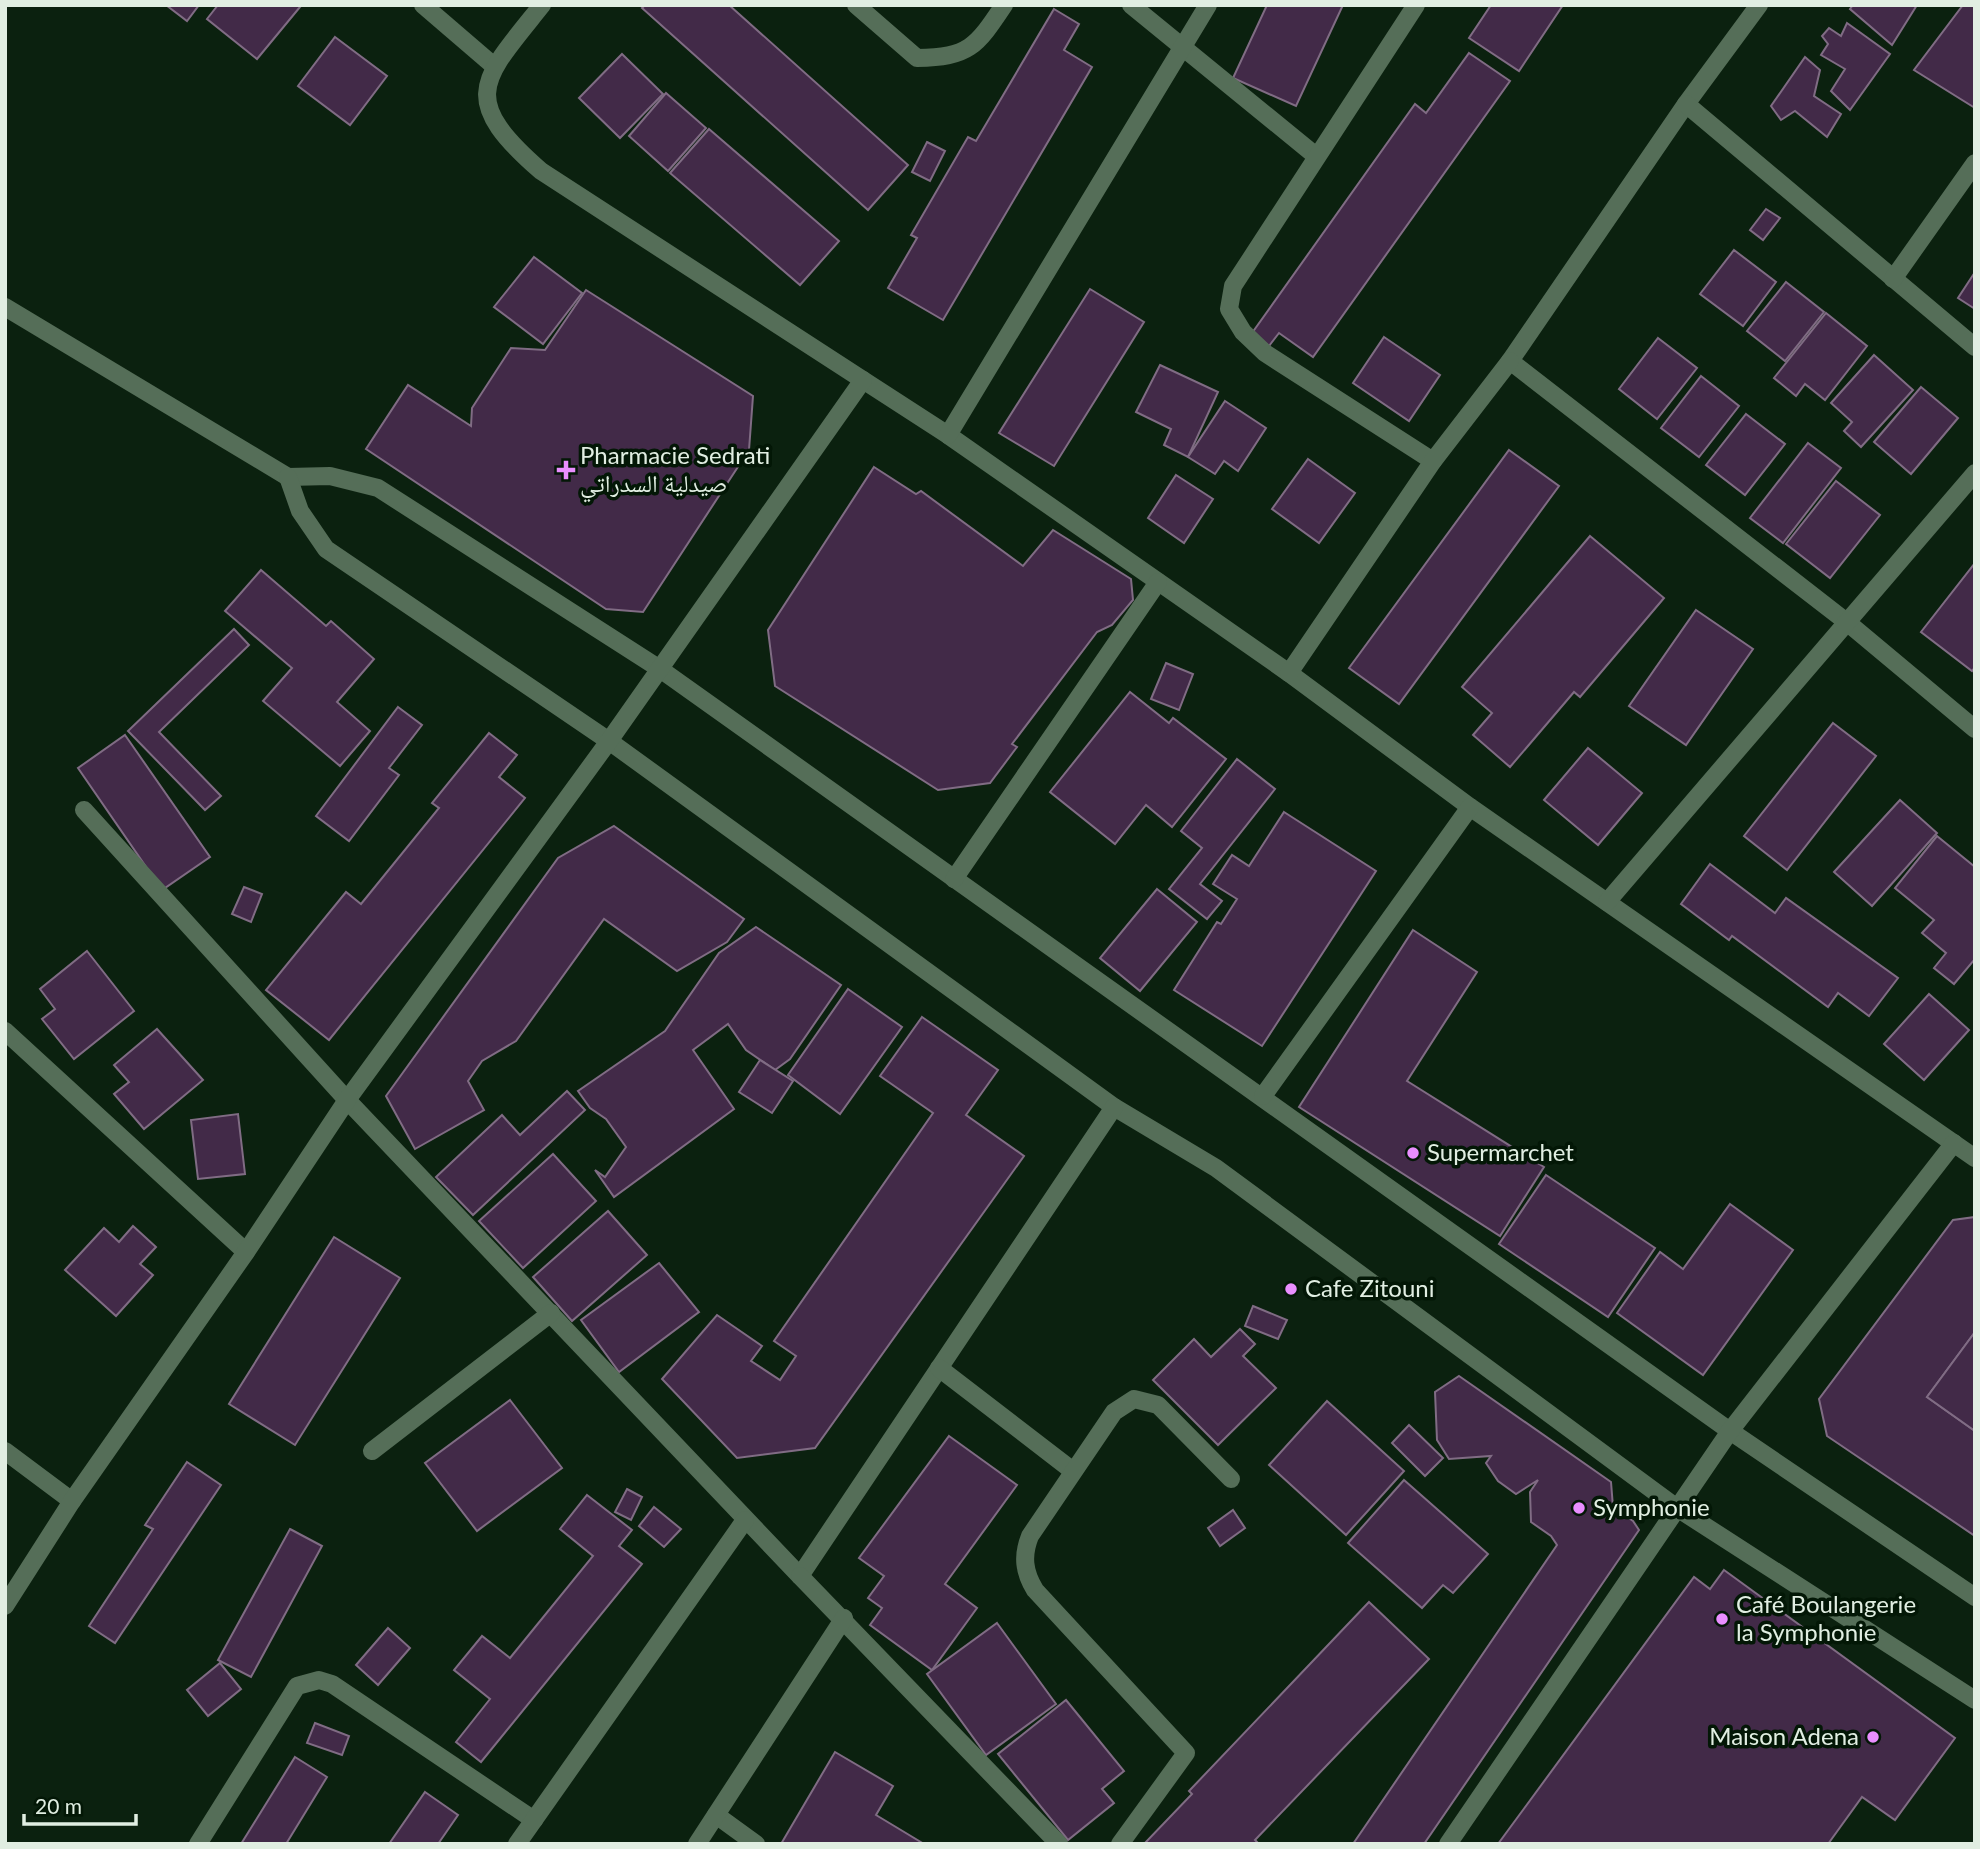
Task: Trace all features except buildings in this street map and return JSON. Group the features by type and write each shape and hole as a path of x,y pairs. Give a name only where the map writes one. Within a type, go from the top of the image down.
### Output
{"street":[{"path":"423,5 494,66"},
{"path":"542,5 494,66 485,89 491,112 503,134 541,171 948,435 1289,673 1470,807 1975,1157"},
{"path":"856,5 918,58 946,57 974,47 1004,5"},
{"path":"1131,5 1316,156"},
{"path":"948,435 1181,46 1209,5"},
{"path":"1416,5 1233,286 1229,309 1243,332 1265,354 1433,461"},
{"path":"1289,673 1433,461 1510,361 1686,104 1759,5"},
{"path":"1686,104 1975,347"},
{"path":"1893,279 1975,163"},
{"path":"5,307 288,477 330,476 378,488 660,669 1730,1431 1975,1597"},
{"path":"1510,361 1848,623 1975,729"},
{"path":"5,1606 72,1501 246,1252 347,1100 609,741 863,380"},
{"path":"1607,902 1975,473"},
{"path":"288,477 300,511 326,549 609,741 1114,1108 1216,1168 1677,1507 1975,1700"},
{"path":"954,879 1158,582"},
{"path":"1263,1096 1470,807"},
{"path":"84,810 347,1100 745,1520 844,1618 1059,1844"},
{"path":"5,1031 246,1252"},
{"path":"800,1576 1114,1108"},
{"path":"1448,1844 1730,1431 1954,1143"},
{"path":"372,1451 551,1313"},
{"path":"939,1368 1073,1471"},
{"path":"1120,1844 1186,1753 1035,1590 1027,1578 1024,1549 1030,1536 1114,1412 1134,1399 1147,1400 1158,1405 1231,1479"},
{"path":"5,1451 72,1501"},
{"path":"517,1844 745,1520"},
{"path":"697,1844 844,1618"},
{"path":"198,1844 297,1686 319,1680 354,1698 534,1820"},
{"path":"716,1815 756,1844"}],"place":[{"name":"Pharmacie Sedrati صيدلية السدراتي","path":"566,470"},
{"name":"Supermarchet","path":"1413,1153"},
{"name":"Cafe Zitouni","path":"1291,1289"},
{"name":"Symphonie","path":"1579,1508"},
{"name":"Café Boulangerie la Symphonie","path":"1722,1619"},
{"name":"Maison Adena","path":"1873,1737"}]}
